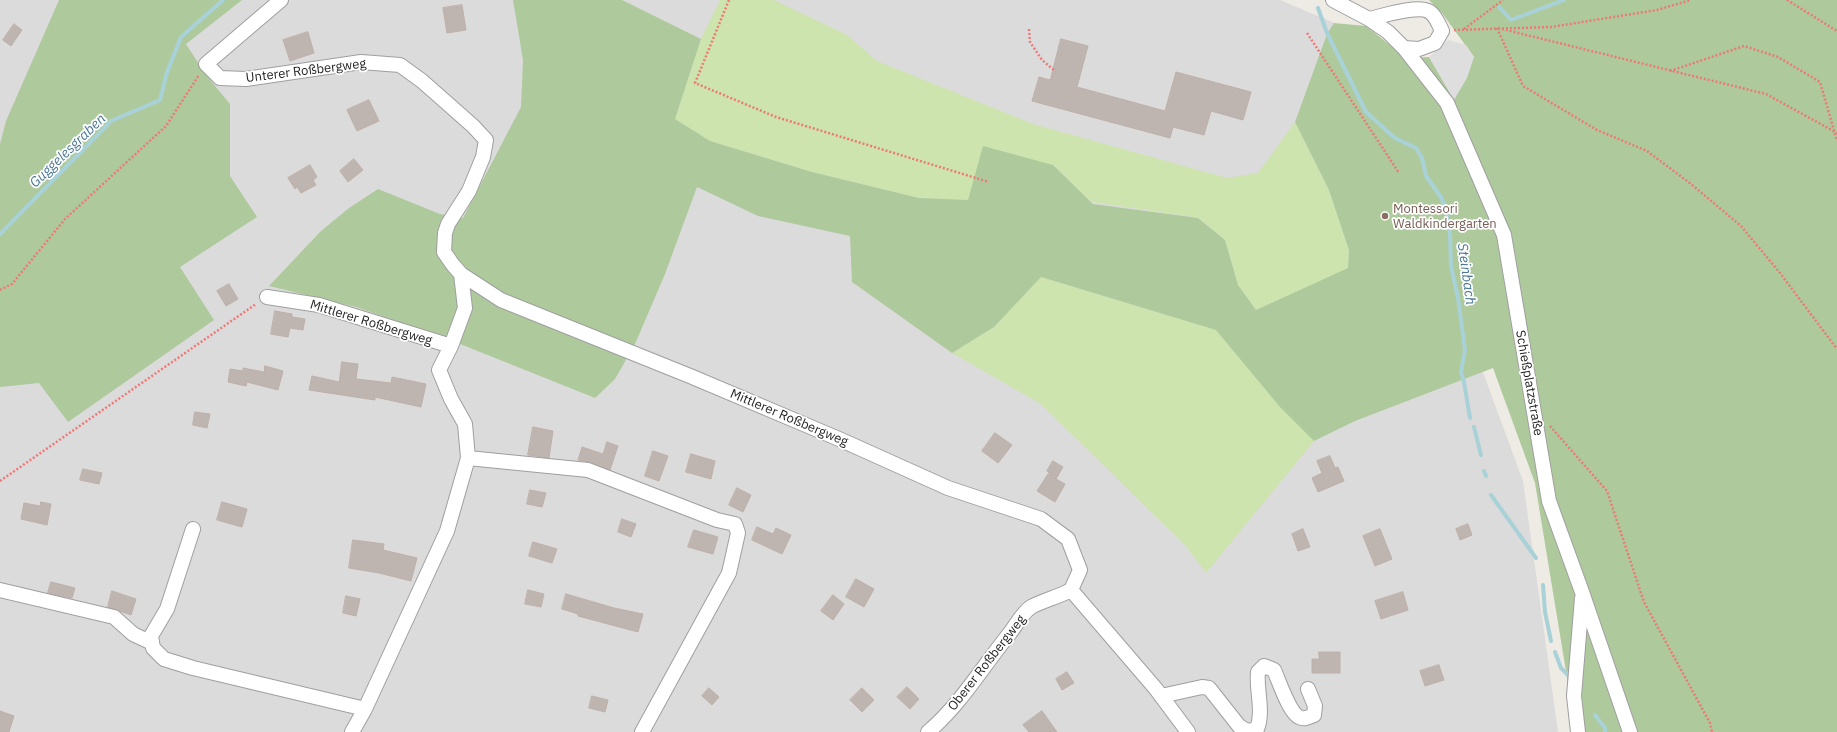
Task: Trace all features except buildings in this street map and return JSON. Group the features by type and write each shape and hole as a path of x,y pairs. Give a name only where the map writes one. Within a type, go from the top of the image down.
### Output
{"street":[{"path":"206,64 281,0"},
{"name":"Schießplatzstraße","path":"1332,0 1369,19 1388,32 1404,48 1447,102 1504,235 1549,501 1630,732"},
{"path":"1369,19 1413,10 1430,12 1434,16 1442,31 1435,43 1420,49 1404,48"},
{"name":"Unterer Roßbergweg","path":"206,64 220,78 246,79 361,62 400,65 422,81 474,126 486,140 483,157 469,191 448,224 443,244"},
{"name":"Mittlerer Roßbergweg","path":"443,244 444,252 452,265 461,274 501,300 839,439 948,488 1041,519 1068,539 1080,570 1071,590"},
{"name":"Mittlerer Roßbergweg","path":"461,274 466,308 451,346 439,370 451,399 465,424 468,458"},
{"name":"Mittlerer Roßbergweg","path":"267,297 319,305 451,346"},
{"path":"352,732 365,709 447,531 468,458 588,470 717,520 735,524 738,533 729,574 642,732"},
{"path":"193,529 167,608 151,636 153,648 164,659 193,668 365,709"},
{"path":"0,590 114,616 133,634 152,643"},
{"path":"1071,590 1161,696 1188,732"},
{"name":"Oberer Roßbergweg","path":"928,732 939,723 973,683 1002,642 1030,607 1058,597 1071,590"},
{"path":"1578,732 1574,696 1582,592"},
{"path":"1161,696 1209,688 1239,726 1247,731 1257,729 1260,721 1257,685 1258,672 1264,666 1274,670 1291,710 1299,717 1307,719 1314,715 1315,706 1308,689"}],"path":[{"path":"729,0 695,83 776,117 988,182"},
{"path":"1503,0 1464,29 1552,27 1657,10 1691,0"},
{"path":"1787,0 1837,31"},
{"path":"1497,28 1766,94 1837,132"},
{"path":"1497,28 1523,86 1597,130 1647,151 1691,184 1741,226 1780,273 1837,349"},
{"path":"1029,29 1030,42 1042,60 1055,71"},
{"path":"1307,33 1399,173"},
{"path":"1670,71 1744,46 1778,57 1820,82 1837,132 1837,140"},
{"path":"0,290 12,284 65,219 166,126 206,64"},
{"path":"0,481 267,297"},
{"path":"1548,423 1607,491 1644,602 1710,723 1712,732"}],"shaded area":[{"path":"0,0 1280,0 1358,33 1523,481 1558,732 0,732"},
{"path":"1448,40 1466,45 1474,57 1467,78 1454,100 1429,57"}],"green space":[{"path":"59,0 242,0 186,44 206,75 230,104 230,176 257,217 180,267 214,320 68,422 39,383 0,387 0,144 6,121"},
{"path":"513,0 622,0 701,39 675,119 710,141 812,172 919,198 968,200 983,146 1053,165 1093,204 1198,218 1225,240 1238,285 1256,310 1348,268 1349,250 1329,190 1295,122 1327,34 1334,23 1366,26 1406,58 1429,57 1454,99 1474,57 1442,13 1429,0 1837,0 1837,732 1576,732 1535,483 1493,368 1355,421 1314,441 1280,407 1216,330 1041,277 994,327 952,353 852,282 850,236 758,216 697,187 665,274 635,344 615,379 595,398 440,336 356,307 269,286 321,231 349,208 378,189 440,214 463,218 521,107 523,60"},
{"path":"720,0 774,0 847,35 877,61 1033,124 1227,178 1258,173 1295,122 1329,190 1349,250 1348,269 1256,310 1238,285 1225,240 1199,218 1092,202 1053,165 1044,164 968,201 919,198 812,172 710,141 675,119 701,39"},
{"path":"1041,277 1216,330 1314,441 1206,573 1185,545 1041,404 952,353 994,327"}],"waterway":[{"name":"Guggelesgraben","path":"0,234 111,121 160,100 167,72 181,37 223,0"},
{"path":"1499,7 1511,20 1564,0"},
{"name":"Steinbach","path":"1318,8 1327,33 1366,112 1395,138 1416,148 1422,158 1426,176 1441,197 1446,210 1450,235 1451,266 1458,298 1465,350 1461,372 1470,418"},
{"name":"Steinbach","path":"1474,427 1481,455"},
{"name":"Steinbach","path":"1484,471 1486,476"},
{"name":"Steinbach","path":"1491,495 1536,558"},
{"name":"Steinbach","path":"1543,585 1545,612 1551,641"},
{"name":"Steinbach","path":"1555,652 1561,668 1572,679"},
{"name":"Steinbach","path":"1595,715 1605,728 1605,732"}],"place":[{"name":"Montessori Waldkindergarten","path":"1385,216"}]}
